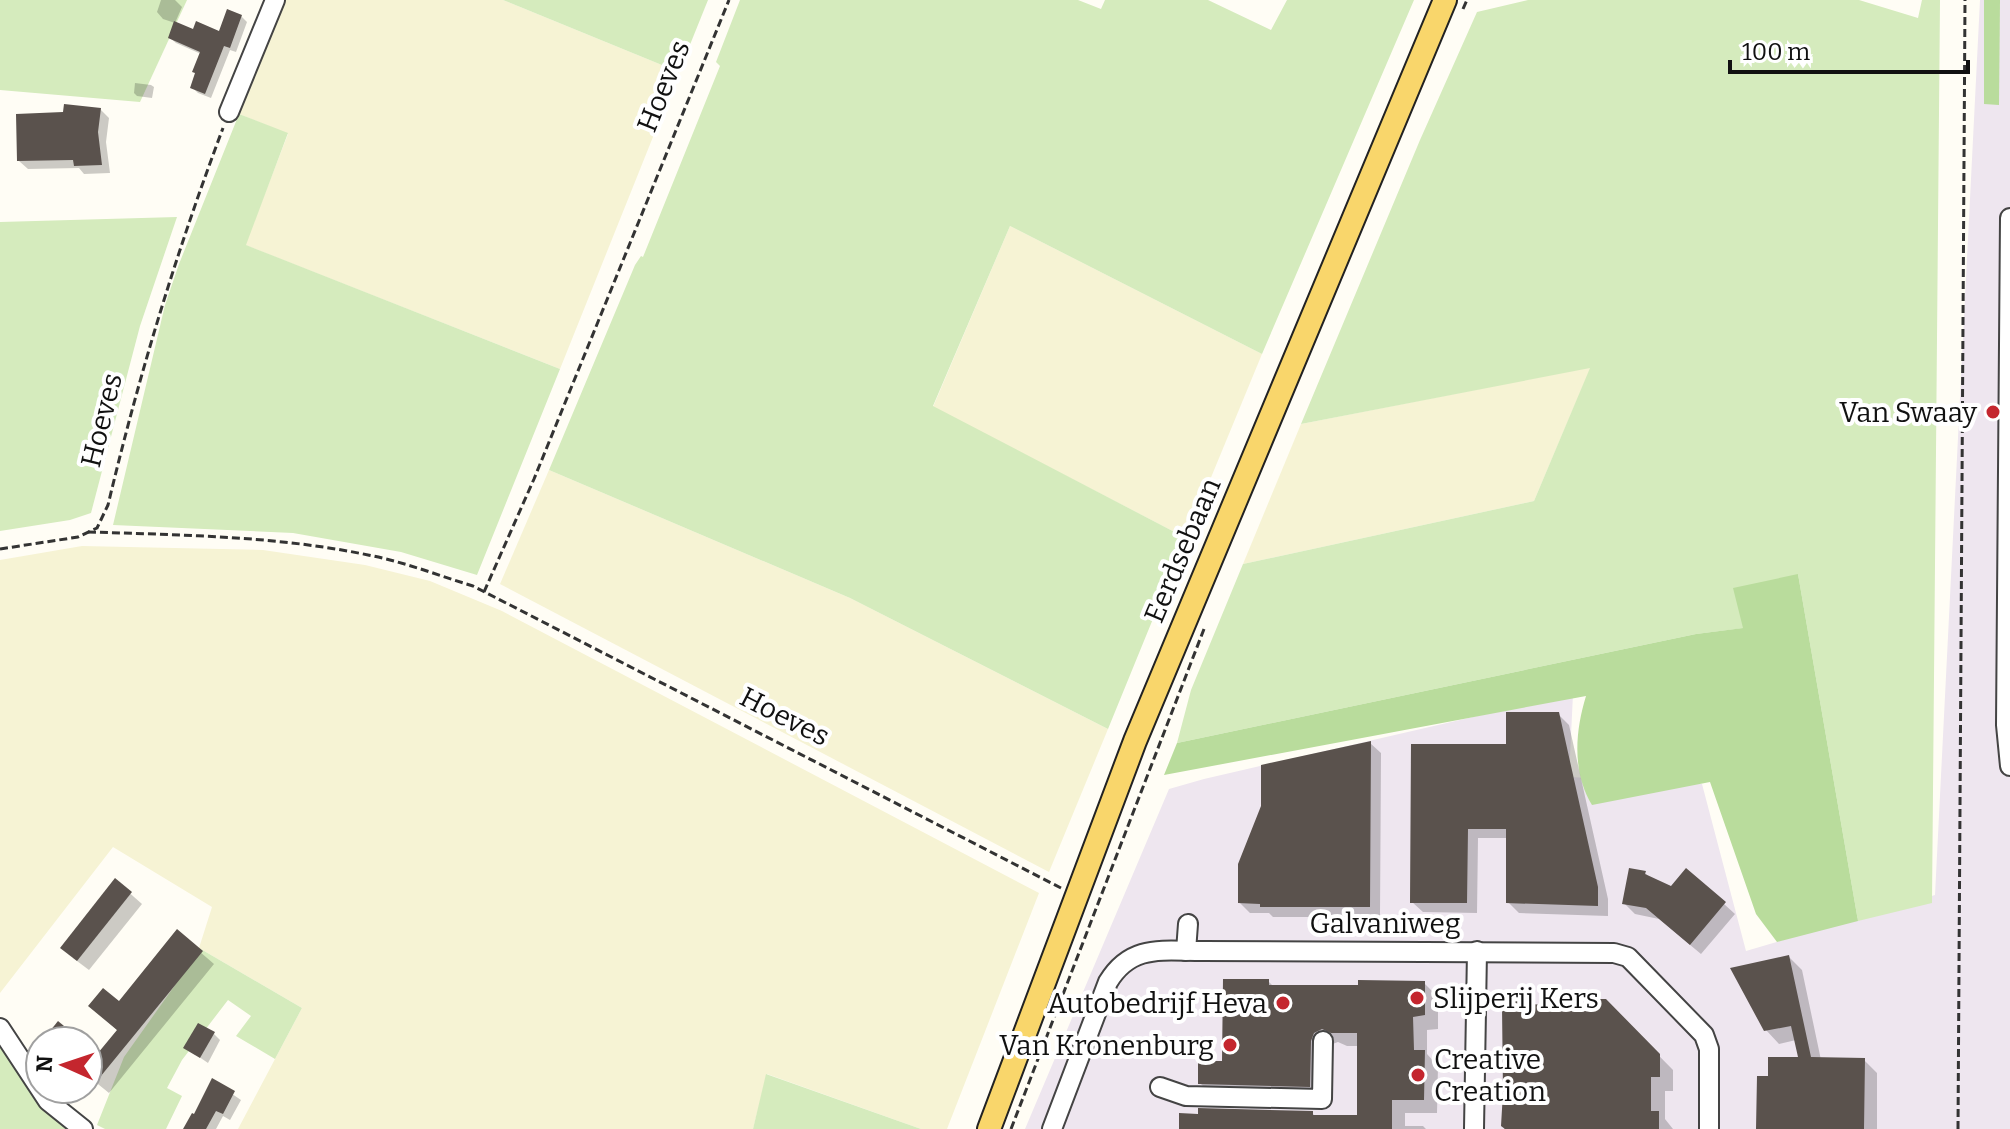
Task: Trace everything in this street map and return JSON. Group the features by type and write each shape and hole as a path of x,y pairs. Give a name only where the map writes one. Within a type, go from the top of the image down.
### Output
{"main road":[{"name":"Eerdsebaan","path":"989,1129 1135,741 1453,7"}],"street":[{"path":"229,112 275,0"},
{"path":"2010,218 2006,709 2010,766"},
{"path":"1186,951 1188,924"},
{"name":"Galvaniweg","path":"1052,1129 1108,982 1117,967 1143,952 1186,951 1477,951 1614,953 1628,957 1704,1035 1709,1049 1709,1129"},
{"path":"1474,1129 1477,951"},
{"path":"0,1028 48,1101 83,1129"},
{"path":"1160,1087 1186,1096 1322,1099 1323,1041"}],"path":[{"name":"Hoeves","path":"484,592 534,479 729,0"},
{"path":"1453,7 1467,0"},
{"path":"1958,1129 1965,0"},
{"name":"Hoeves","path":"0,549 78,537 97,528 108,505 152,333 187,223 229,112"},
{"name":"Hoeves","path":"88,532 210,536 301,544 375,556 484,592 1062,888"},
{"name":"Eerdsebaan","path":"1011,1129 1208,620"}],"shaded area":[{"path":"286,0 503,0 679,72 560,369 245,245 288,134 239,114"},
{"path":"1980,0 2010,0 2010,1129 1025,1129 1169,789 1204,779 1573,694 1569,777 1702,784 1746,951 1935,895"},
{"path":"1010,226 1262,354 1186,538 933,407"},
{"path":"1591,367 1534,501 1243,564 1301,424"},
{"path":"549,470 850,598 1108,729 1049,872 500,584"},
{"path":"82,546 263,550 365,565 430,581 502,611 1039,893 947,1129 921,1129 767,1074 753,1129 238,1129 302,1008 199,948 212,907 113,847 0,993 0,560"}],"green space":[{"path":"0,0 187,0 140,102 0,90"},
{"path":"503,0 708,0 679,72"},
{"path":"740,0 1078,0 1101,9 1105,0 1208,0 1271,30 1287,0 1414,0 1262,354 1010,226 933,406 1186,538 1108,729 850,598 549,470 635,265 643,257 720,66 716,62"},
{"path":"1528,0 1859,0 1918,18 1922,0 1940,0 1932,903 1858,921 1798,574 1744,628 1696,634 1177,743 1191,690 1243,564 1534,501 1590,368 1301,424 1477,12"},
{"path":"1984,0 2000,0 1999,105 1984,104"},
{"path":"239,114 288,133 246,245 560,369 477,575 401,552 293,533 113,525 165,305"},
{"path":"177,217 140,326 91,513 70,520 0,531 0,222"},
{"path":"1798,574 1858,921 1777,942 1756,914 1710,782 1592,805 1581,779 1577,752 1579,724 1586,696 1164,775 1177,743 1696,634 1743,628 1733,588"},
{"path":"199,948 302,1008 275,1059 236,1036 251,1016 228,1000 182,1060 167,1088 182,1096 166,1129 105,1129 97,1125 124,1057"},
{"path":"0,1038 24,1067 24,1105 55,1105 75,1129 0,1129"},
{"path":"766,1074 921,1129 753,1129"}],"building":[{"path":"227,9 242,15 230,48 224,46 205,94 190,88 200,52 168,38 174,21 193,29 196,21 219,31"},
{"path":"64,104 101,108 98,132 102,165 74,166 73,160 17,161 16,114 63,112"},
{"path":"1506,712 1559,712 1598,887 1598,906 1506,903 1506,829 1468,829 1467,903 1410,903 1411,744 1506,744"},
{"path":"1371,741 1370,907 1260,907 1260,904 1238,903 1238,864 1261,806 1261,765"},
{"path":"1629,868 1646,871 1645,874 1671,886 1686,868 1726,902 1690,945 1646,908 1622,904"},
{"path":"115,878 132,892 77,961 60,948"},
{"path":"177,929 203,951 104,1072 104,1046 117,1030 88,1006 103,988 119,1001"},
{"path":"1789,955 1811,1057 1865,1058 1864,1129 1756,1129 1757,1076 1768,1076 1768,1057 1798,1057 1791,1026 1764,1031 1730,968"},
{"path":"1223,979 1269,979 1269,985 1358,985 1358,980 1425,981 1425,1015 1413,1017 1414,1050 1425,1050 1424,1100 1392,1100 1392,1129 1179,1129 1179,1113 1198,1114 1198,1108 1357,1115 1357,1033 1331,1033 1322,1029 1314,1033 1311,1041 1310,1087 1198,1084 1198,1061 1222,1061"},
{"path":"1510,999 1529,999 1529,1004 1589,1007 1588,999 1606,999 1660,1054 1660,1077 1651,1077 1651,1111 1659,1111 1659,1129 1505,1129 1501,1126 1502,1007 1510,1008"},
{"path":"198,1023 215,1032 200,1058 183,1048"},
{"path":"212,1078 235,1091 223,1114 216,1111 206,1129 183,1129 194,1114"}],"place":[{"name":"Van Swaay","path":"1993,412"},
{"name":"Slijperij Kers","path":"1417,998"},
{"name":"Autobedrijf Heva","path":"1283,1003"},
{"name":"Van Kronenburg","path":"1230,1045"},
{"name":"Creative Creation","path":"1418,1075"}]}
